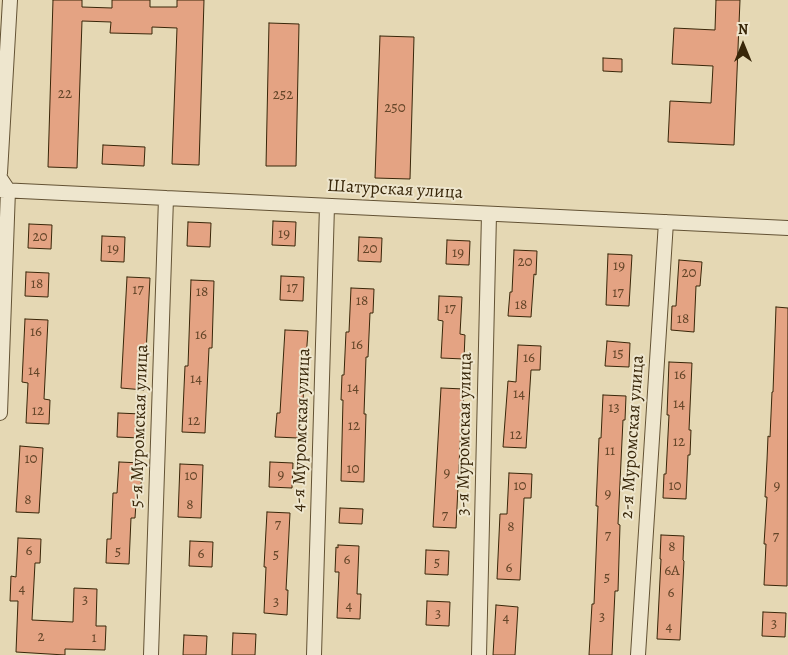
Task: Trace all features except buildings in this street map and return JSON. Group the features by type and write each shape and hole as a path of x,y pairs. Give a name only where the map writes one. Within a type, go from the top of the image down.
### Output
{"street":[{"path":"0,172 10,0"},
{"path":"0,178 4,190 0,413"},
{"name":"Шатурская улица","path":"4,190 788,228"},
{"name":"5-я Муромская улица","path":"151,655 166,198"},
{"name":"4-я Муромская улица","path":"314,655 327,206"},
{"name":"3-я Муромская улица","path":"479,655 489,214"},
{"name":"2-я Муромская улица","path":"638,655 666,222"}]}
